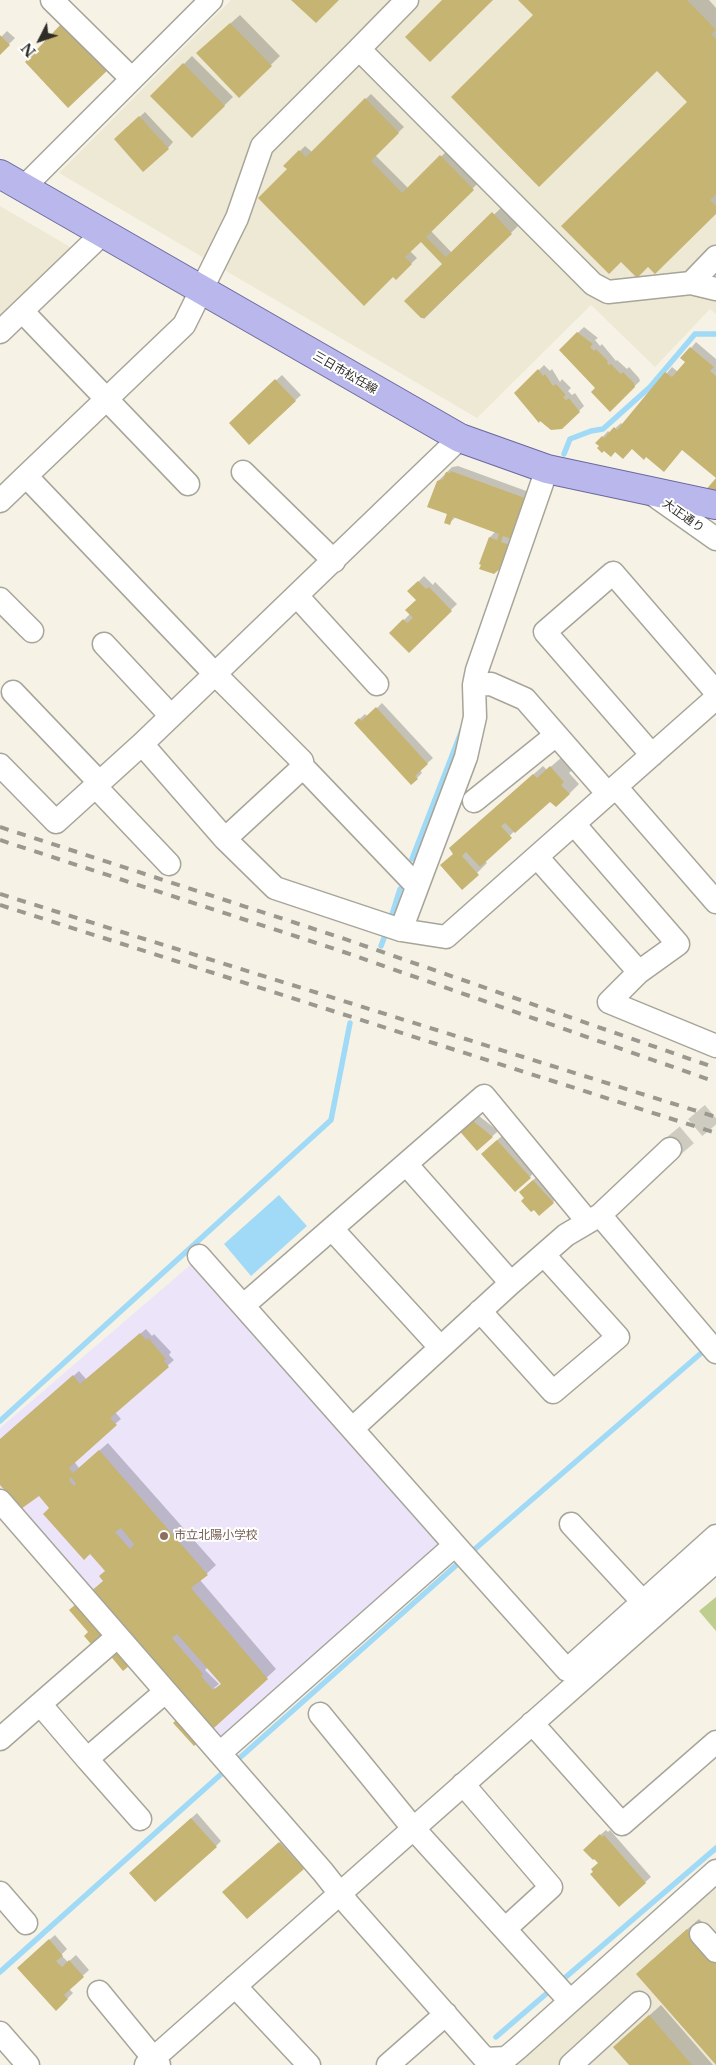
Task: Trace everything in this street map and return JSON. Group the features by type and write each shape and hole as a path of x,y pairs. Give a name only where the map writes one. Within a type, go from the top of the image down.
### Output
{"main road":[{"name":"三日市松任線","path":"0,174 202,292 460,438 547,469 651,493 716,505"}],"street":[{"path":"23,188 211,0"},
{"path":"0,502 184,325 202,292 208,273 236,218 262,146 407,0"},
{"path":"65,4 131,78"},
{"path":"359,49 593,284 608,292 691,283 716,289"},
{"path":"0,332 102,234"},
{"path":"691,283 716,257"},
{"path":"22,311 188,484"},
{"path":"0,765 56,822 142,744 460,438"},
{"path":"401,930 416,885 466,757 475,717 474,685 477,670 547,469"},
{"path":"243,472 334,561"},
{"path":"26,476 214,674 302,761 303,767 416,885"},
{"name":"大正通り","path":"651,493 716,539"},
{"path":"652,755 545,632 613,573 716,692"},
{"path":"297,596 377,684"},
{"path":"0,599 32,631"},
{"path":"104,644 171,716"},
{"path":"474,685 490,684 525,699 556,735 612,791 716,902"},
{"path":"13,692 168,864"},
{"path":"142,744 225,839 275,888 401,930 446,937 716,698"},
{"path":"474,801 556,735"},
{"path":"225,839 303,767"},
{"path":"574,824 678,944 639,972 609,1002 716,1046"},
{"path":"537,857 639,972"},
{"path":"244,1305 484,1096 716,1352"},
{"path":"354,1428 440,1347 566,1235 594,1218 670,1149"},
{"path":"406,1164 512,1283"},
{"path":"332,1228 440,1347"},
{"path":"480,1311 554,1392 618,1337 544,1255"},
{"path":"199,1256 354,1428 462,1553 567,1670 716,1536"},
{"path":"0,1501 488,2062 506,2058 561,1991 716,1871"},
{"path":"571,1524 643,1602"},
{"path":"227,1761 462,1553"},
{"path":"99,1992 153,2063 235,1986 716,1561"},
{"path":"689,1585 716,1584"},
{"path":"1,1737 117,1637"},
{"path":"88,1759 165,1692"},
{"path":"40,1704 140,1819"},
{"path":"320,1714 413,1828 561,1991"},
{"path":"532,1723 622,1824 716,1742"},
{"path":"463,1784 550,1886 505,1929"},
{"path":"0,1892 26,1923"},
{"path":"701,1934 716,1951"},
{"path":"235,1986 309,2065"},
{"path":"571,2065 639,2003"},
{"path":"388,2065 446,2014"},
{"path":"0,2033 28,2065"}],"shaded area":[{"path":"231,0 716,0 716,314 710,309 655,367 591,305 477,418 59,173"},
{"path":"0,206 72,248 0,319"},
{"path":"196,1260 443,1541 227,1737 213,1737 0,1490 0,1428"},
{"path":"716,1878 716,2065 514,2065"}],"green space":[{"path":"716,1597 716,1631 699,1611"}],"water":[{"path":"279,1195 307,1226 251,1276 224,1244"}],"building":[{"path":"291,0 339,0 316,23"},
{"path":"442,0 493,0 430,62 405,37"},
{"path":"518,0 687,0 716,30 711,34 716,39 716,194 710,200 716,206 716,214 655,274 648,267 637,278 621,262 609,274 561,226 687,102 657,71 539,187 451,97 533,15"},
{"path":"63,22 110,68 68,108 25,62"},
{"path":"230,23 272,66 239,98 196,53"},
{"path":"0,35 10,45 0,55"},
{"path":"183,63 225,106 192,138 150,96"},
{"path":"365,98 399,133 371,161 402,193 440,155 474,190 426,237 446,257 492,212 512,234 424,318 421,318 404,301 442,264 421,242 405,257 412,264 396,280 393,277 364,306 258,198 287,169 283,166 299,150 306,157"},
{"path":"139,116 169,149 143,172 114,139"},
{"path":"577,332 593,344 590,347 594,351 596,349 608,361 609,365 611,364 621,374 623,372 634,383 635,387 610,412 591,392 595,388 559,350"},
{"path":"690,347 714,367 710,371 716,376 716,478 682,450 664,472 646,457 644,460 632,449 623,459 615,452 611,457 604,451 602,453 597,448 599,446 595,443 602,436 604,438 614,427 617,430 665,372 672,377 685,362 680,358"},
{"path":"538,369 543,376 545,374 553,386 556,384 566,395 563,397 566,400 569,398 580,412 562,429 551,430 540,421 539,423 514,393"},
{"path":"275,379 296,401 249,445 229,423"},
{"path":"451,471 525,498 521,509 524,510 511,539 503,536 501,542 510,545 502,567 494,574 479,569 481,565 479,564 489,537 497,540 499,534 453,517 450,525 444,523 447,514 427,507 437,481 443,479 446,472 450,473"},
{"path":"716,478 716,504 698,499"},
{"path":"418,581 426,589 429,587 452,611 409,653 389,633 403,619 407,623 413,618 405,610 416,600 407,591"},
{"path":"376,707 428,764 415,776 418,779 411,785 354,723 359,718 361,721"},
{"path":"550,766 564,782 561,785 570,794 556,807 550,802 515,833 505,823 501,826 512,838 480,867 466,852 462,856 479,875 462,890 440,865 453,854 449,848 533,774 537,778"},
{"path":"473,1121 493,1137 477,1151 456,1127"},
{"path":"497,1140 531,1178 515,1192 481,1154"},
{"path":"533,1180 554,1203 539,1216 534,1210 531,1212 521,1201 524,1198 519,1192"},
{"path":"140,1333 146,1340 148,1338 166,1359 164,1361 169,1367 110,1418 117,1425 69,1468 73,1473 99,1450 208,1575 191,1588 268,1679 194,1746 173,1723 189,1709 142,1655 123,1671 108,1653 103,1658 84,1636 88,1632 69,1610 103,1581 99,1576 105,1571 90,1554 84,1560 43,1514 49,1508 39,1496 21,1509 0,1485 0,1439 73,1375 80,1384","holes":["71,1477 76,1484 74,1486 69,1480","121,1528 134,1544 130,1549 115,1532","177,1634 221,1684 213,1690 201,1676 203,1674 172,1638"]},
{"path":"191,1818 217,1847 155,1902 129,1873"},
{"path":"600,1834 602,1837 604,1835 646,1883 619,1907 590,1874 593,1872 591,1869 598,1863 583,1850"},
{"path":"279,1842 304,1869 247,1919 222,1892"},
{"path":"687,1929 716,1962 716,2065 636,1974"},
{"path":"49,1939 63,1956 56,1961 62,1967 69,1960 84,1977 64,1995 68,1999 56,2011 17,1968"},
{"path":"649,2015 692,2065 629,2065 613,2047"}],"waterway":[{"path":"564,454 570,439 591,431 603,429 650,387 695,334 716,334"},
{"path":"412,859 462,730"},
{"path":"390,921 400,889"},
{"path":"381,946 387,930"},
{"path":"0,1421 331,1120 350,1023"},
{"path":"468,1555 707,1348"},
{"path":"235,1762 461,1561"},
{"path":"0,1972 228,1768"},
{"path":"560,1982 716,1848"},
{"path":"496,2037 553,1988"}],"tunnel":[{"path":"670,1149 716,1110"}],"railway":[{"path":"0,827 342,938 716,1068"},
{"path":"0,840 338,950 716,1082"},
{"path":"0,894 716,1117"},
{"path":"0,905 716,1133"}],"place":[{"name":"市立北陽小学校","path":"164,1536"}]}
